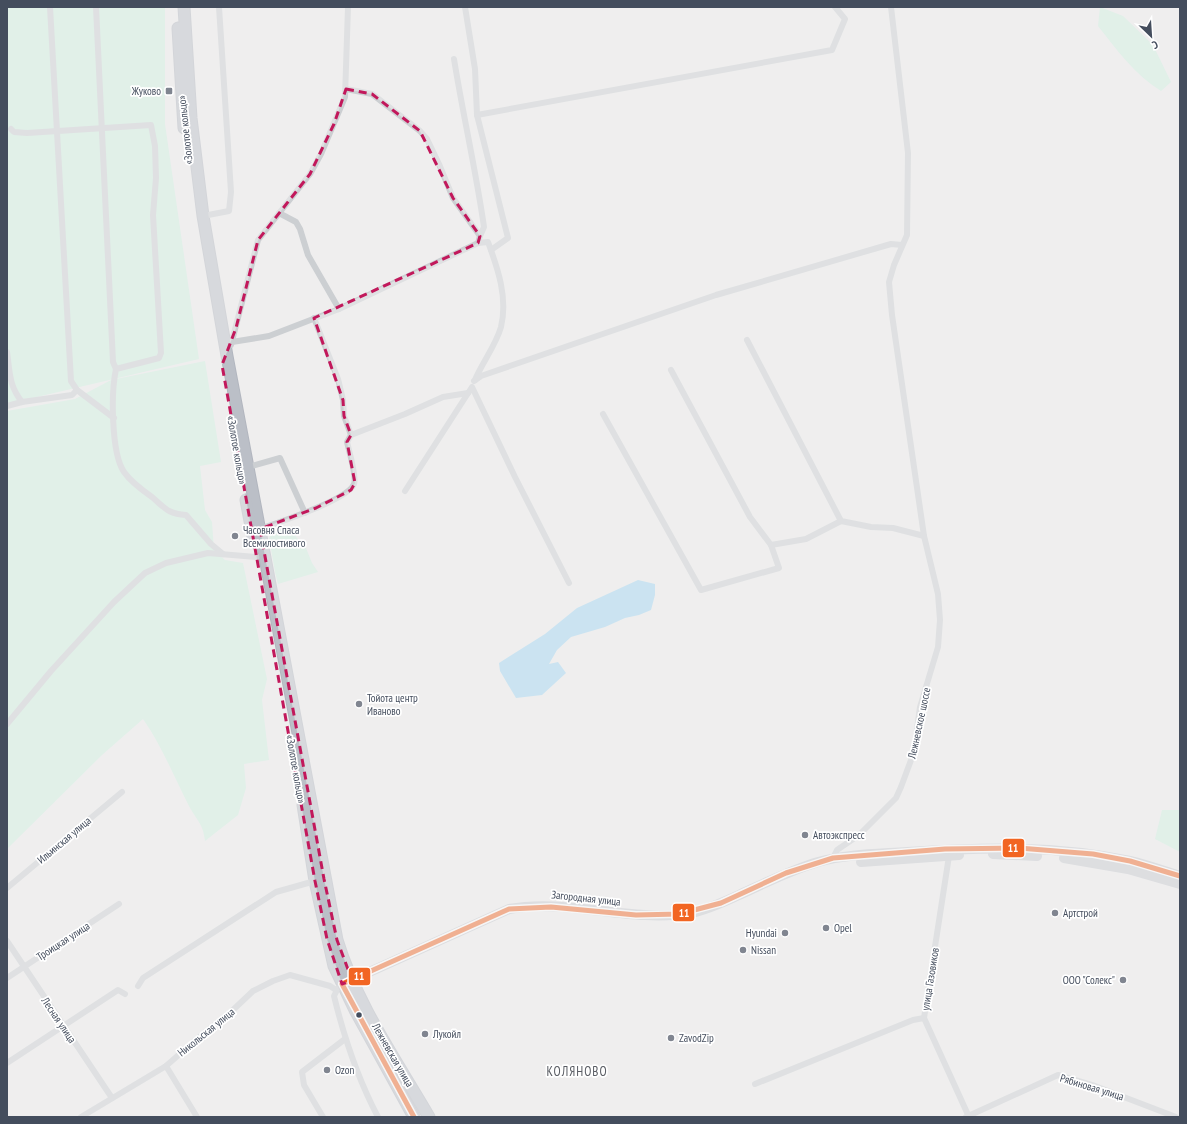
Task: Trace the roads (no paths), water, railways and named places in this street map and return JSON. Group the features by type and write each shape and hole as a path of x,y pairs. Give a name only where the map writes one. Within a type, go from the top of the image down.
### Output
{"highway":[{"name":"«Золотое кольцо»","path":"177,7 183,111 193,197 260,529 319,884"},
{"name":"«Золотое кольцо»","path":"184,7 191,118 203,216 225,360 257,557 319,884"},
{"name":"Лежневская улица","path":"319,884 334,966 428,1117"},
{"name":"Лежневская улица","path":"346,986 414,1117"}],"main road":[{"path":"833,862 944,849 1015,848 1104,856 1132,861 1180,876"},
{"path":"833,862 996,854 1063,858 1128,868 1180,884"},
{"name":"Загородная улица","path":"346,986 519,912 542,912 622,920 675,922 701,917 789,879 833,862"}],"street":[{"path":"50,7 71,381 77,390 114,418"},
{"path":"96,7 113,362 116,369 112,399 118,453 124,472 137,486 173,514 186,515 211,544 224,554"},
{"path":"203,216 229,210 231,192 219,7"},
{"path":"225,360 232,342 258,240 310,174 321,154 345,96 348,7"},
{"path":"465,7 475,69 477,115 508,238 491,250"},
{"path":"477,115 832,50 844,19 836,7"},
{"name":"Лежневское шоссе","path":"833,862 837,850 859,835 896,798 914,752 920,707 938,647 940,620 938,594 924,536 892,315 890,282 902,245 908,235 908,153 891,7"},
{"path":"454,59 472,147 474,171 484,227 478,243"},
{"path":"346,89 372,94 420,131 427,139 453,198 480,236"},
{"path":"11,129 14,132 27,133 151,125 155,146 156,178 153,215 161,353 159,358 116,369"},
{"path":"279,213 296,222 300,229 308,255 339,309"},
{"path":"232,342 269,336 339,309 478,243 483,241 488,242 497,265 502,286 503,296 501,327 468,393 405,491"},
{"path":"473,384 481,376 716,295 891,244 902,245"},
{"path":"314,318 338,379 343,400 344,416 351,435"},
{"path":"747,340 841,521"},
{"path":"7,352 11,384 14,392 22,402"},
{"path":"603,414 702,590 779,568 770,545 750,517 671,370"},
{"path":"473,384 515,477 569,583"},
{"path":"7,406 22,402 72,395 77,390"},
{"path":"260,529 305,513 351,490 355,483 347,442 351,435 405,414 443,397 468,393"},
{"path":"248,467 280,458 305,513"},
{"path":"770,545 806,539 841,521 871,527 893,528 924,536"},
{"path":"7,724 51,671 114,602 145,573 166,563 186,557 208,553 257,557"},
{"name":"Ильинская улица","path":"7,888 122,792"},
{"name":"улица Газовиков","path":"949,856 924,1018 968,1116"},
{"path":"138,986 143,978 276,892 319,884"},
{"name":"Троицкая улица","path":"7,978 119,904"},
{"name":"Лесная улица","path":"7,941 112,1098"},
{"name":"Никольская улица","path":"81,1117 166,1066 234,1009 253,991 273,981 290,975 330,986 346,986"},
{"path":"346,986 334,996 345,1039 378,1117"},
{"path":"7,1063 118,990 125,994"},
{"path":"755,1084 913,1020 924,1018"},
{"path":"323,1117 304,1085 302,1072 345,1039"},
{"path":"166,1066 197,1117"},
{"name":"Рябиновая улица","path":"968,1116 1058,1075 1095,1086 1176,1117"}],"water":[{"path":"638,580 655,584 655,595 651,610 639,615 625,618 605,627 571,637 557,650 549,664 558,662 566,673 542,695 516,698 500,671 499,663 545,634 577,608"}],"place":[{"name":"Жуково","path":"169,91"},
{"name":"Часовня Спаса Всемилостивого","path":"235,536"},
{"name":"Тойота центр Иваново","path":"359,704"},
{"name":"Автоэкспресс","path":"805,835"},
{"name":"Артстрой","path":"1055,913"},
{"name":"Opel","path":"826,928"},
{"name":"Hyundai","path":"785,933"},
{"name":"Nissan","path":"743,950"},
{"name":"ООО \"Солекс\"","path":"1123,980"},
{"name":"Лукойл","path":"425,1034"},
{"name":"ZavodZip","path":"671,1038"},
{"name":"Ozon","path":"327,1070"}],"district":[{"name":"КОЛЯНОВО","path":"577,1071"}]}
